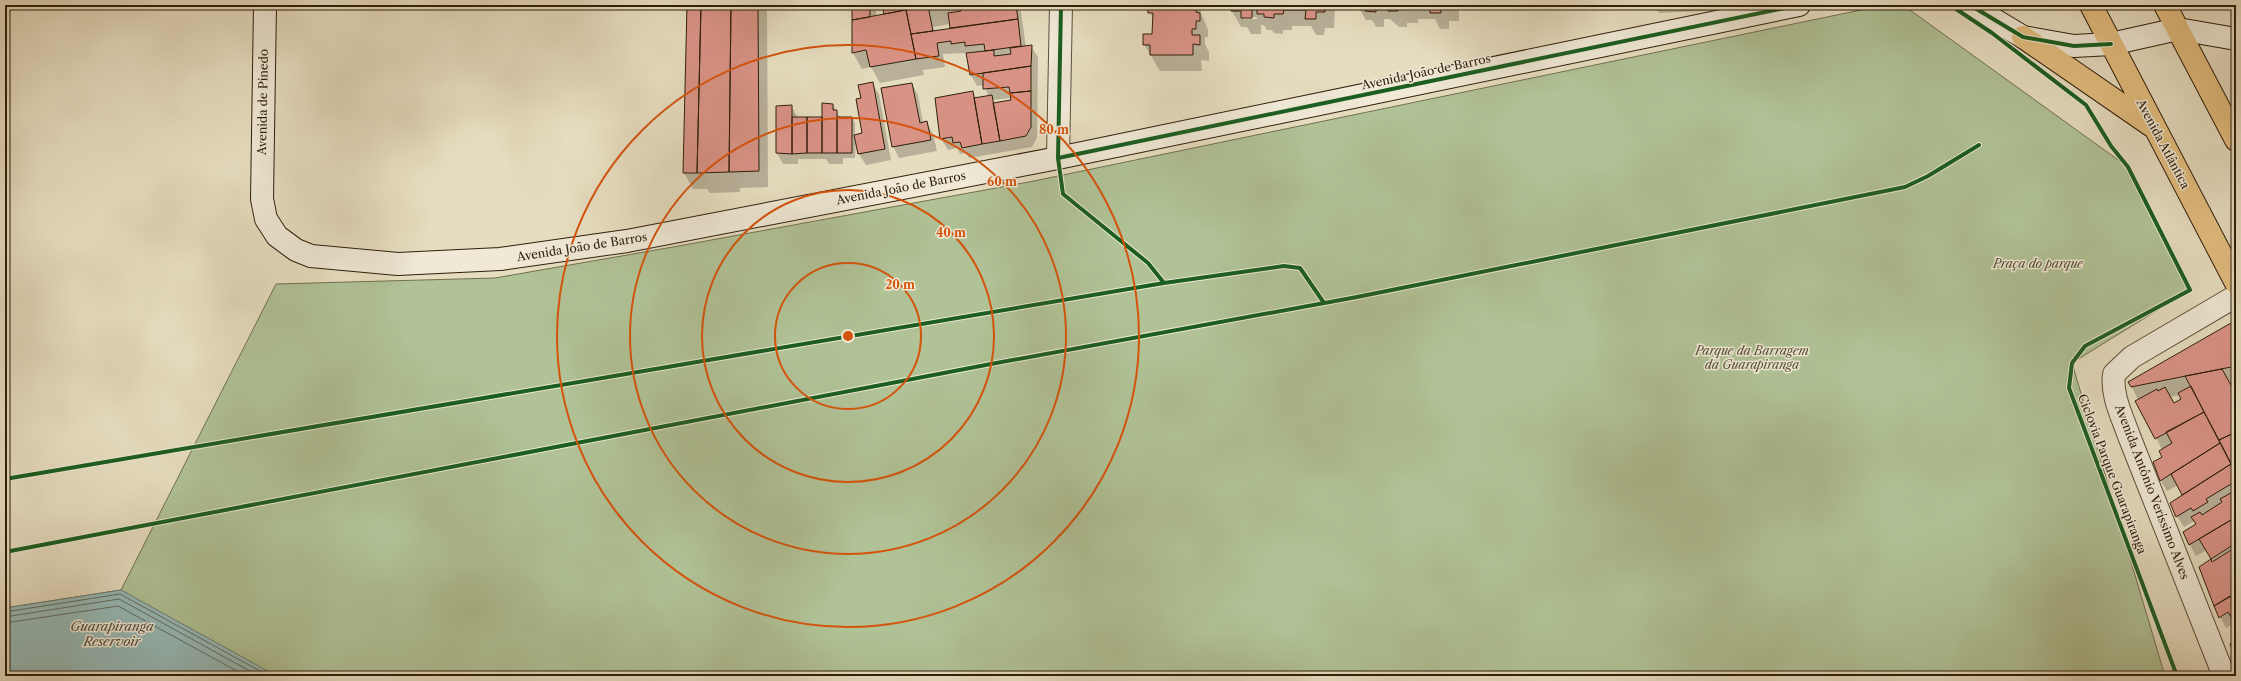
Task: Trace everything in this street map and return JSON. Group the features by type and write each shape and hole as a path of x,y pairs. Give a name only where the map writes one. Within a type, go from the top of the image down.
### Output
{"main road":[{"name":"Avenida Atlântica","path":"2090,5 2236,283"},
{"path":"2165,5 2236,140"},
{"path":"2023,37 2155,128"}],"street":[{"name":"Avenida de Pinedo","path":"262,199 265,5"},
{"path":"1058,158 1061,5"},
{"name":"Avenida João de Barros","path":"262,199 266,219 277,236 296,250 311,256 398,264 500,260 627,241 1058,158 1799,5"},
{"path":"1970,5 2023,37 2074,46 2111,44 2178,29 2236,38"},
{"name":"Avenida Antônio Veríssimo Alves","path":"2224,676 2128,436 2115,396 2113,382 2114,374 2132,357 2236,296"}],"green space":[{"name":"Parque da Barragem da Guarapiranga","path":"1885,5 1903,5 2128,167 2190,290 2072,363 2165,676 115,676 5,608 121,590 276,284 495,278 1029,182"}],"water":[{"name":"Guarapiranga Reservoir","path":"121,590 277,676 5,676 5,608"}],"building":[{"path":"687,5 701,5 697,173 683,173"},
{"path":"701,5 731,5 729,172 697,173"},
{"path":"731,5 758,5 759,171 729,172"},
{"path":"852,5 870,5 870,17 852,20"},
{"path":"882,5 932,5 884,14"},
{"path":"981,5 1016,5 1018,19 950,28 948,13 961,11 960,8"},
{"path":"1148,5 1196,5 1196,12 1200,13 1200,21 1196,21 1196,29 1192,29 1192,35 1200,35 1200,45 1193,44 1193,55 1150,55 1150,45 1143,45 1143,34 1152,34 1153,13 1148,13"},
{"path":"1231,5 1325,5 1325,12 1316,12 1316,19 1305,19 1306,10 1284,10 1283,14 1274,14 1274,18 1264,17 1264,14 1257,14 1257,9 1252,9 1252,18 1241,18 1241,11 1231,11"},
{"path":"1365,5 1376,5 1376,12 1365,11"},
{"path":"1382,5 1409,5 1409,7 1398,7 1398,11 1388,11 1389,7 1382,7"},
{"path":"1430,5 1440,5 1441,13 1430,13"},
{"path":"928,6 933,31 911,34 906,10"},
{"path":"906,10 916,59 870,67 866,50 852,53 852,20"},
{"path":"1018,19 1021,46 985,51 984,44 965,46 965,42 951,44 951,41 937,43 939,56 916,59 911,34"},
{"path":"1032,45 1031,66 970,75 966,53 994,50 994,56 1011,54 1010,48"},
{"path":"1031,66 1031,91 1010,93 1009,87 983,89 983,73"},
{"path":"873,82 885,149 858,154 854,135 862,133 856,99 861,98 858,85"},
{"path":"912,83 920,123 927,121 931,140 892,147 881,88"},
{"path":"973,91 982,144 962,148 960,142 953,143 952,137 940,139 935,98"},
{"path":"1031,91 1031,127 1026,136 1000,141 993,103 1011,100 1010,93"},
{"path":"992,95 1000,141 982,144 974,98"},
{"path":"822,103 833,104 833,110 837,110 837,153 822,153"},
{"path":"792,105 792,154 776,153 776,106"},
{"path":"792,117 807,117 807,153 792,154"},
{"path":"807,117 822,117 822,153 807,153"},
{"path":"837,117 852,117 852,153 837,153"},
{"path":"2231,323 2236,333 2236,366 2131,387 2128,382"},
{"path":"2222,369 2236,394 2236,432 2219,440 2185,376"},
{"path":"2191,386 2204,412 2155,439 2135,401 2157,389 2158,391 2165,387 2174,403 2181,399 2178,393"},
{"path":"2204,412 2220,443 2160,481 2153,462 2162,457 2159,451 2172,443 2166,432"},
{"path":"2236,432 2236,473 2219,440"},
{"path":"2220,443 2231,464 2182,495 2171,474"},
{"path":"2231,464 2236,473 2236,481 2206,499 2208,502 2193,511 2191,508 2176,517 2170,503"},
{"path":"2236,490 2236,517 2189,545 2183,532 2196,524 2191,517 2200,512 2202,515 2222,502 2220,499"},
{"path":"2236,517 2236,543 2211,559 2199,539"},
{"path":"2236,547 2236,588 2231,591 2233,595 2214,606 2199,567 2211,559 2212,562"},
{"path":"2230,596 2235,603 2236,602 2236,625 2228,612 2219,618 2214,606"},
{"path":"2236,640 2236,660 2230,644"}],"cycle path":[{"path":"1061,5 1058,158 1063,194 1148,263 1164,283 1284,266 1300,268 1324,303"},
{"path":"1058,158 1799,5"},
{"name":"Ciclovia Parque Guarapiranga","path":"1950,5 1992,33 2086,105 2111,146 2128,167 2190,290 2085,346 2072,363 2069,388 2177,676"},
{"path":"1970,5 2023,37 2074,46 2111,44"},
{"path":"5,552 991,364 1357,297 1905,187 1928,176 1979,145"},
{"path":"5,479 1164,283"}],"park label":[{"name":"Praça do parque","path":"2038,264"}]}
